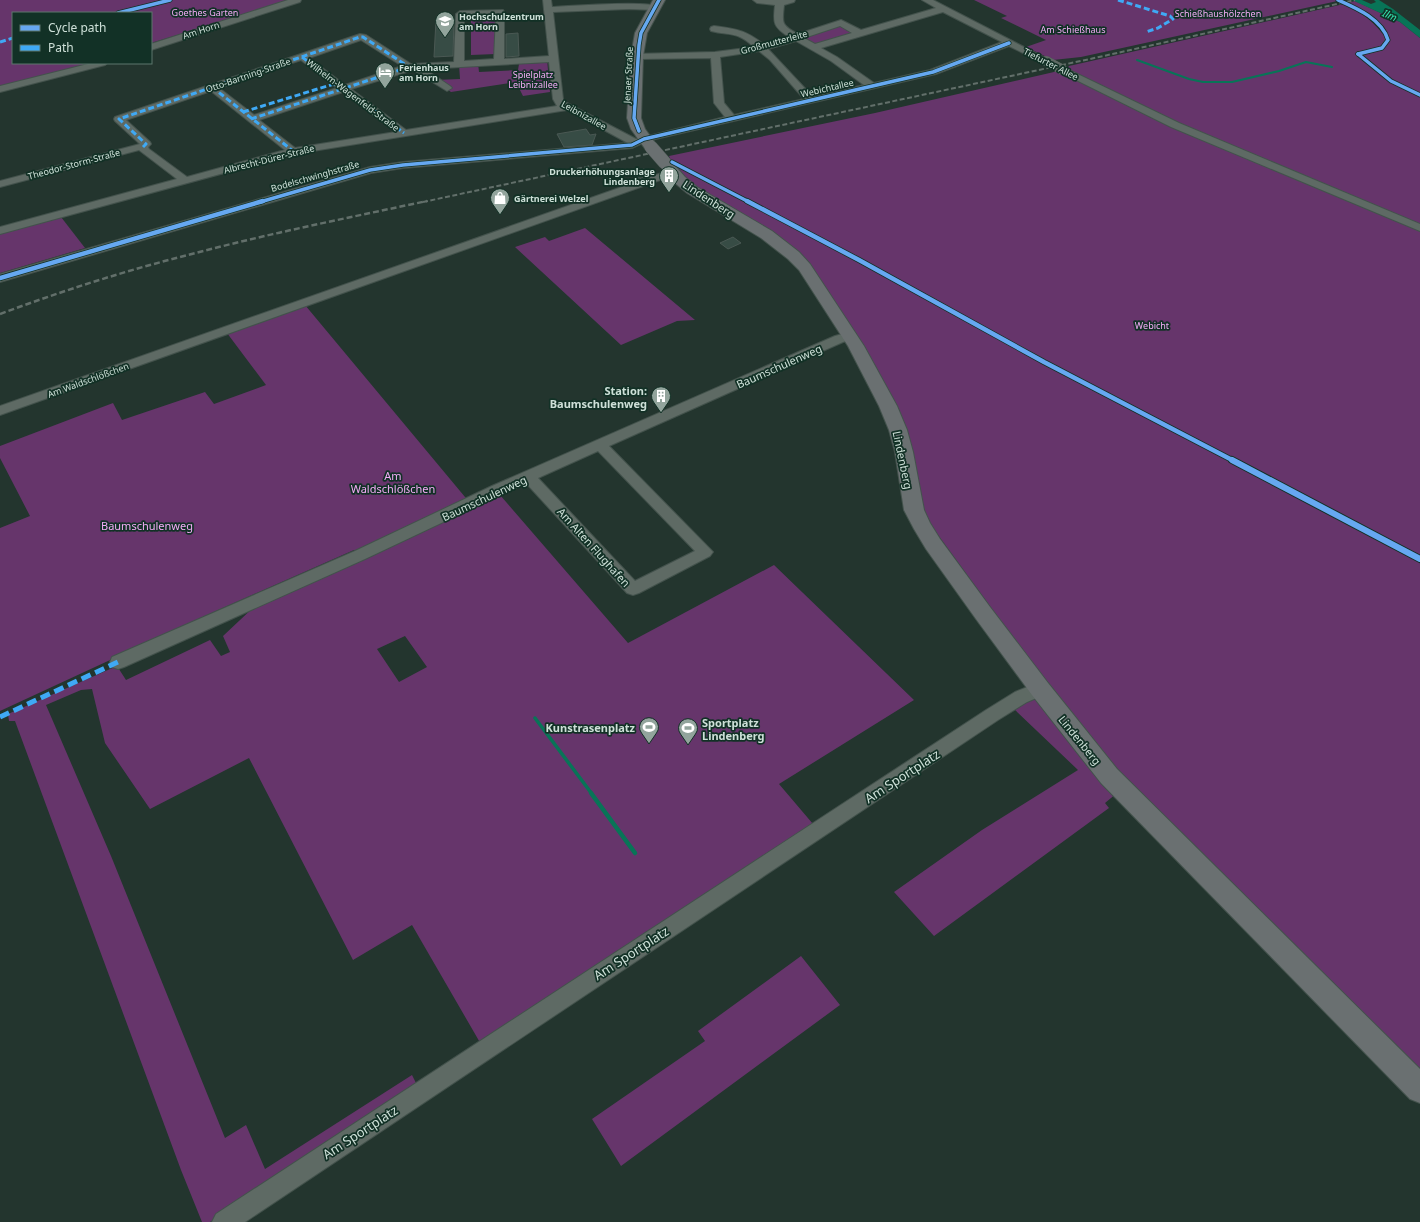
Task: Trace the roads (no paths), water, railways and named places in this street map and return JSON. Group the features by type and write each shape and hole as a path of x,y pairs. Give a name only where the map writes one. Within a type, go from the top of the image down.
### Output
{"main road":[{"name":"Jenaer Straße","path":"657,4 641,33 637,56 634,118 644,143 669,168"},
{"name":"Lindenberg","path":"669,168 692,190 777,242 805,267 850,336 888,406 898,430 904,452 914,510 921,524 937,550 1040,689 1095,759 1109,776 1191,860 1420,1089"}],"street":[{"name":"Am Horn","path":"152,47 297,0"},
{"name":"Leibnizallee","path":"547,0 558,99 561,104 644,143"},
{"path":"757,0 780,3 790,0"},
{"name":"Tiefurter Allee","path":"926,0 1175,125 1420,228"},
{"path":"780,3 779,24 782,29 834,59 873,87"},
{"path":"548,10 657,4"},
{"name":"Großmutterleite","path":"814,47 943,9"},
{"path":"459,64 460,14 500,12 499,62"},
{"name":"Großmutterleite","path":"637,56 715,55 761,48 841,23 860,33"},
{"path":"714,29 743,33 749,37 773,58 811,101"},
{"name":"Otto-Bartning-Straße","path":"186,181 144,149 146,144 119,119 363,37 412,67"},
{"name":"Webichtallee","path":"644,143 732,119 933,72 1009,43"},
{"path":"715,55 719,103 732,119"},
{"name":"Wilhelm-Wagenfeld-Straße","path":"302,57 404,133"},
{"path":"247,116 340,86 412,67 554,59"},
{"path":"0,89 98,64"},
{"path":"412,67 447,88"},
{"path":"212,87 293,151"},
{"name":"Albrecht-Dürer-Straße","path":"0,231 293,151 568,107"},
{"name":"Bodelschwinghstraße","path":"0,278 370,170 403,165 614,148 644,143"},
{"name":"Theodor-Storm-Straße","path":"0,184 144,149"},
{"name":"Am Waldschlößchen","path":"0,411 669,168"},
{"name":"Baumschulenweg","path":"118,662 839,339 850,336"},
{"name":"Am Alten Flughafen","path":"530,477 633,589 705,552 600,446"},
{"name":"Am Sportplatz","path":"224,1222 992,715 1021,697 1040,689"}],"water":[{"name":"Ilm","path":"1352,0 1362,0 1371,4 1376,2 1374,0 1379,0 1420,30 1420,38 1400,22"}],"waterway":[{"path":"1137,60 1189,79 1203,82 1232,82 1279,71 1306,62 1332,67"},
{"path":"535,718 592,794"},
{"path":"591,793 635,853"}],"railway":[{"path":"423,202 1090,59 1355,0"},
{"path":"0,314 93,282 164,261 277,233 427,201"}],"place":[{"name":"Hochschulzentrum am Horn","path":"445,38"},
{"name":"Ferienhaus am Horn","path":"385,89"},
{"name":"Druckerhöhungsanlage Lindenberg","path":"669,193"},
{"name":"Gärtnerei Welzel","path":"500,215"},
{"name":"Station: Baumschulenweg","path":"661,413"},
{"name":"Kunstrasenplatz","path":"649,744"},
{"name":"Sportplatz Lindenberg","path":"688,745"}],"park label":[{"name":"Goethes Garten","path":"205,12"},
{"name":"Schießhaushölzchen","path":"1218,13"},
{"name":"Am Schießhaus","path":"1073,29"},
{"name":"Spielplatz Leibnizallee","path":"533,80"},
{"name":"Webicht","path":"1152,325"}]}
